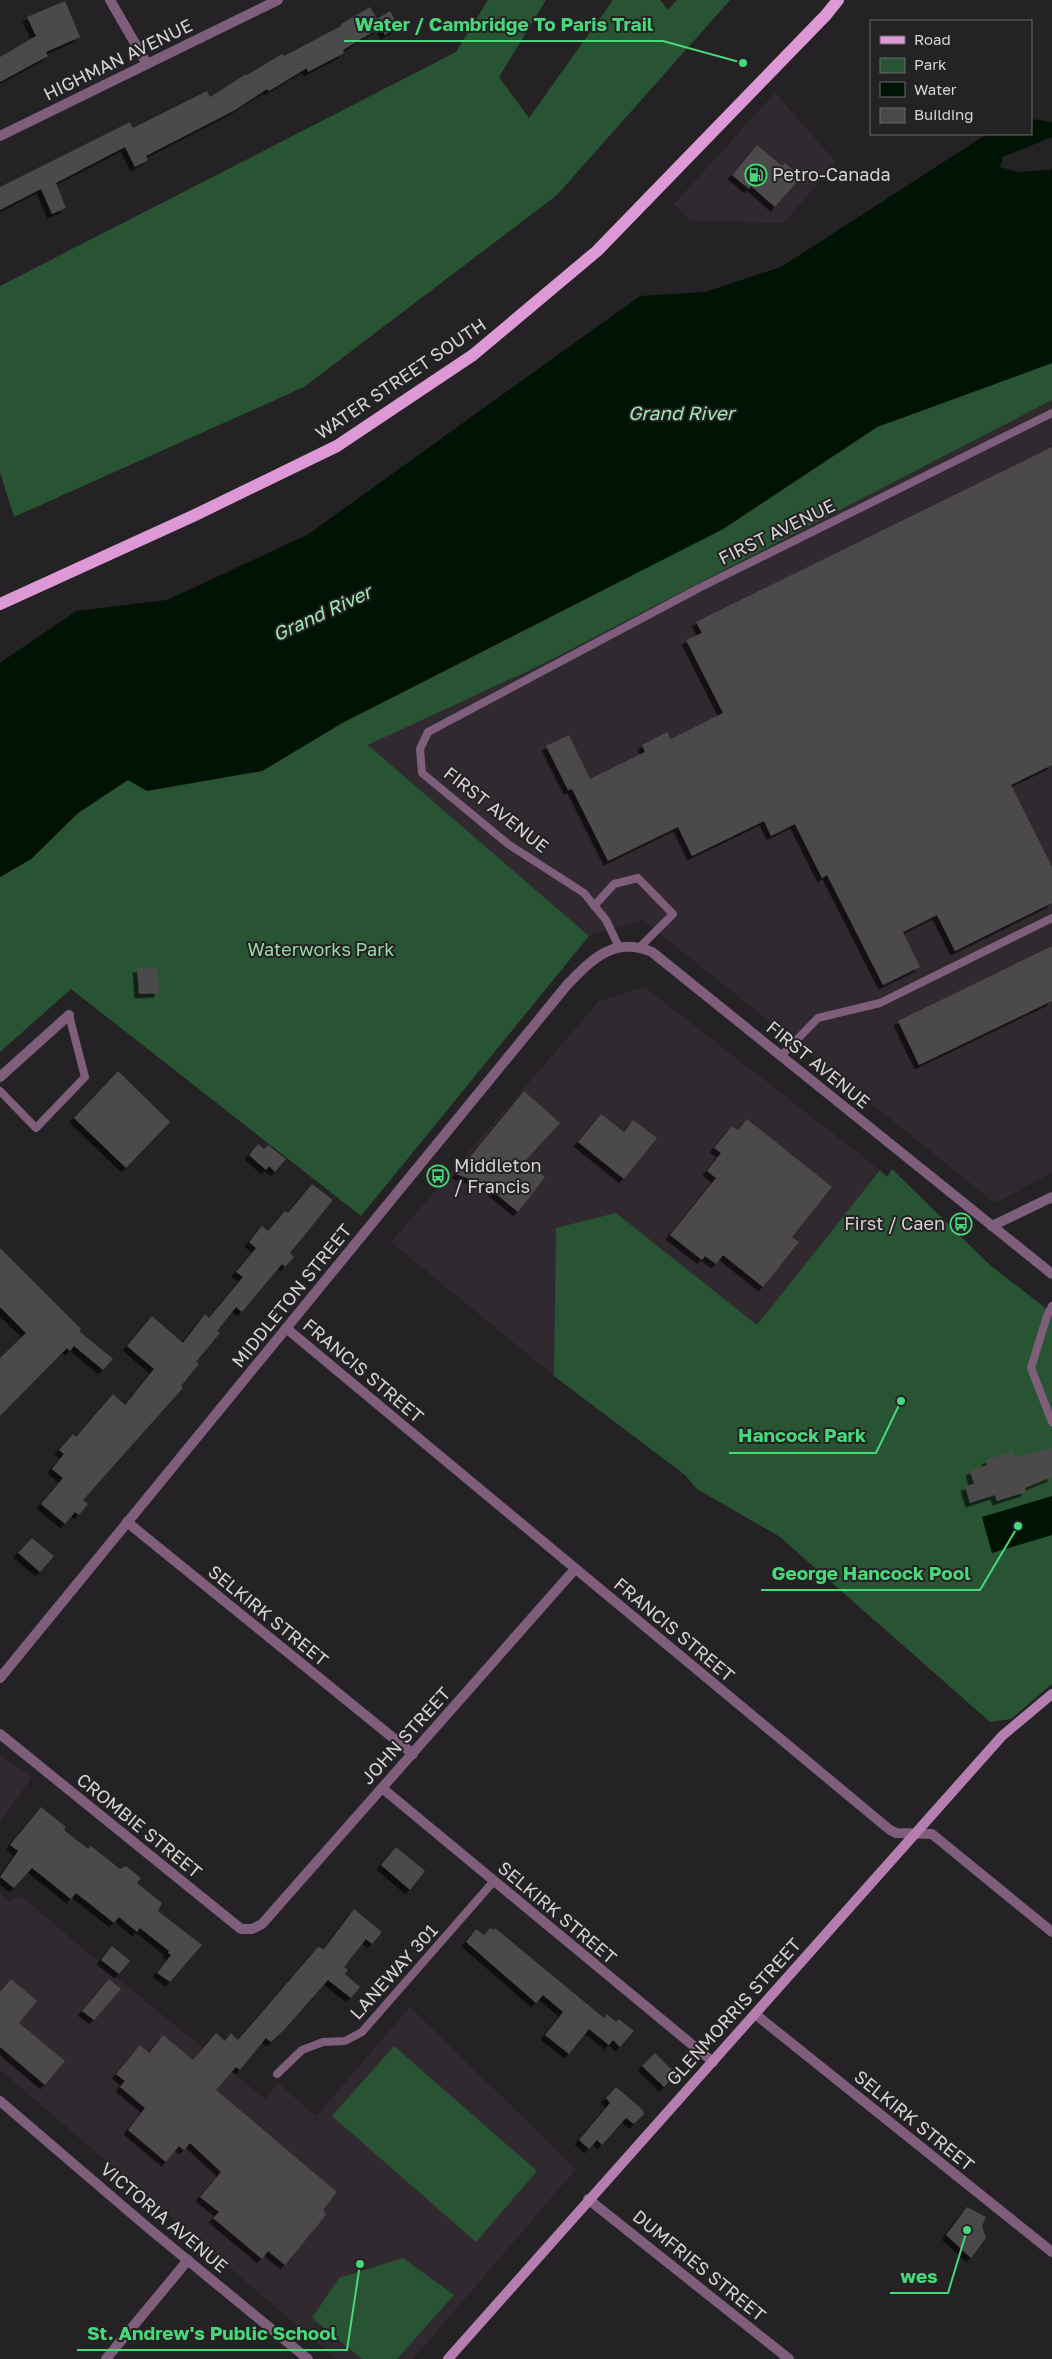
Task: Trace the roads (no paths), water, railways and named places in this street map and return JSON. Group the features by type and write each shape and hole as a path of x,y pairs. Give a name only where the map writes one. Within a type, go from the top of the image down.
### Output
{"main road":[{"name":"WATER STREET SOUTH","path":"0,604 193,516 337,446 473,355 596,251 826,15 838,0"}],"street":[{"path":"110,0 147,64"},
{"name":"HIGHMAN AVENUE","path":"0,136 278,0"},
{"path":"619,947 627,945 640,947"},
{"name":"MIDDLETON STREET","path":"0,1678 567,985 597,957 619,947"},
{"name":"FIRST AVENUE","path":"640,947 652,952 1052,1274"},
{"path":"0,1078 69,1015"},
{"path":"992,1226 1052,1197"},
{"name":"FRANCIS STREET","path":"286,1328 890,1830 896,1833 932,1834 1052,1932"},
{"name":"SELKIRK STREET","path":"127,1522 412,1754"},
{"name":"JOHN STREET","path":"262,1924 575,1569"},
{"name":"GLENMORRIS STREET","path":"448,2359 588,2199 713,2062 913,1834 1002,1736 1052,1694"},
{"name":"CROMBIE STREET","path":"0,1734 241,1929 252,1930 262,1924"},
{"name":"SELKIRK STREET","path":"382,1788 493,1882 713,2062"},
{"name":"SELKIRK STREET","path":"755,2014 1052,2252"},
{"name":"VICTORIA AVENUE","path":"0,2101 308,2359"},
{"name":"DUMFRIES STREET","path":"588,2199 790,2359"},
{"path":"106,2359 188,2260"}],"lane":[{"name":"FIRST AVENUE","path":"619,947 606,920 584,893 508,844 422,773 420,748 428,732 699,588 1052,413"},
{"path":"594,906 614,884 638,878 673,914 640,947"},
{"path":"781,1056 818,1018 880,1003 1052,918"},
{"path":"0,1091 36,1128 85,1077 69,1015"},
{"path":"1052,1306 1046,1316 1031,1368 1052,1422"},
{"name":"LANEWAY 301","path":"277,2074 302,2050 323,2042 345,2041 362,2032 493,1882"}],"water":[{"name":"Grand River","path":"1032,119 1052,122 1052,137 1003,157 1000,167 1018,172 1050,170 1052,168 1052,363 877,427 723,529 342,723 262,771 147,791 128,780 78,813 31,859 0,877 0,663 76,611 167,600 307,535 640,296 705,292 781,267 985,135 1032,135"},
{"path":"1052,1496 1052,1535 992,1553 982,1517"}],"place":[{"name":"Water / Cambridge To Paris Trail","path":"743,63"},
{"name":"Petro-Canada","path":"756,175"},
{"name":"Middleton / Francis","path":"438,1176"},
{"name":"First / Caen","path":"961,1224"},
{"name":"Hancock Park","path":"901,1401"},
{"name":"George Hancock Pool","path":"1018,1526"},
{"name":"wes","path":"967,2230"},
{"name":"St. Andrew's Public School","path":"360,2264"}],"park label":[{"name":"Waterworks Park","path":"321,950"}]}
